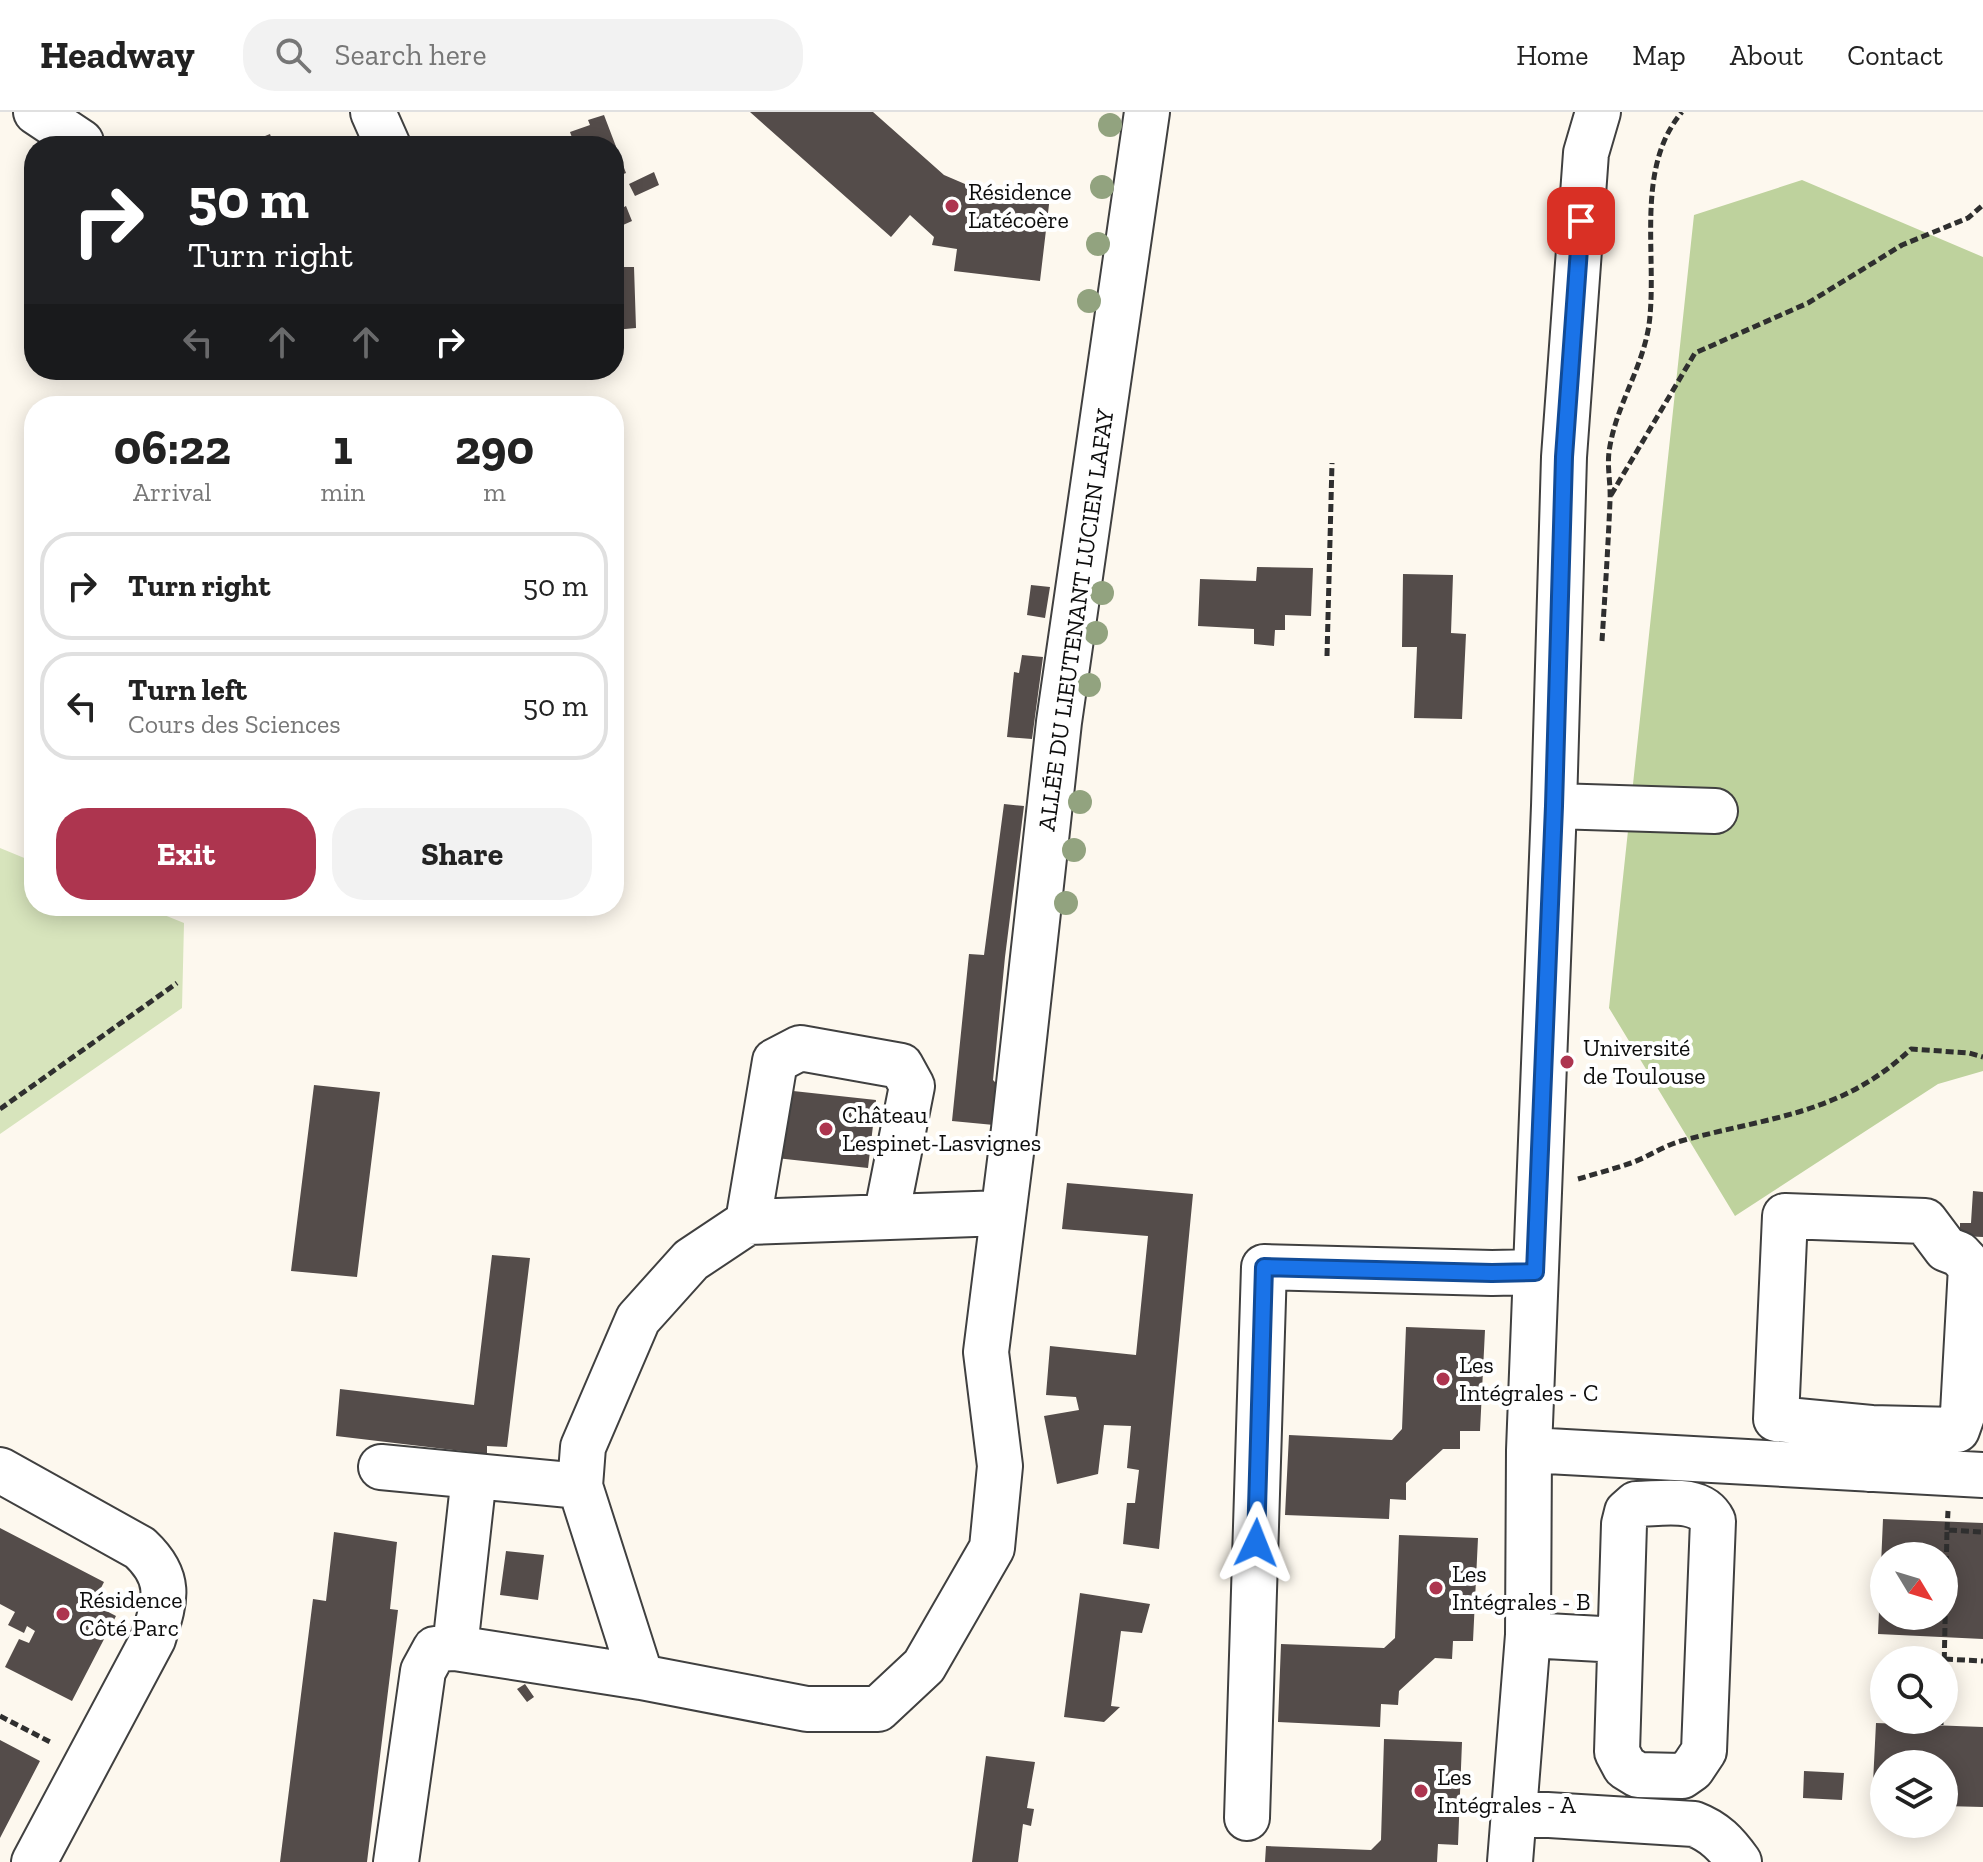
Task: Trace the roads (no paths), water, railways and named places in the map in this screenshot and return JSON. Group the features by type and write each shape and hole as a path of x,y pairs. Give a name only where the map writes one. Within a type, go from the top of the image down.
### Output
{"street":[{"path":"36,112 72,136"},
{"path":"373,112 384,136"},
{"name":"ALLÉE DU LIEUTENANT LUCIEN LAFAY","path":"455,1648 641,1677 807,1709 878,1709 924,1666 992,1548 1000,1466 986,1352 1059,722 1147,112"},
{"path":"1510,1862 1528,1635 1529,1450 1564,457 1586,153 1598,112"},
{"path":"1554,806 1715,811"},
{"path":"748,1222 775,1061 800,1048 901,1066 912,1086 886,1217"},
{"path":"641,1677 580,1486 583,1447 638,1319 691,1260 748,1222 1003,1213"},
{"path":"1529,1450 1649,1455 1870,1448 1957,1430 1963,1413 1971,1267 1959,1254 1946,1249 1925,1221 1785,1216 1776,1419 1870,1448 1983,1475"},
{"path":"1247,1818 1264,1267 1535,1272"},
{"path":"381,1467 580,1486"},
{"path":"0,1470 140,1548 153,1560 165,1587 165,1602 153,1639 34,1862"},
{"path":"396,1862 423,1671 435,1649 455,1648 474,1476"},
{"path":"1636,1504 1695,1504 1708,1511 1713,1521 1704,1751 1692,1769 1682,1776 1638,1775 1625,1767 1617,1752 1619,1640 1627,1512 1636,1504"},
{"path":"1528,1635 1619,1640"},
{"path":"1515,1813 1694,1824 1710,1830 1739,1862"}],"place":[{"name":"Résidence Latécoère","path":"952,206"},
{"name":"Université de Toulouse","path":"1567,1062"},
{"name":"Château Lespinet-Lasvignes","path":"826,1129"},
{"name":"Les Intégrales - C","path":"1443,1379"},
{"name":"Les Intégrales - B","path":"1436,1588"},
{"name":"Résidence Côté Parc","path":"63,1614"},
{"name":"Les Intégrales - A","path":"1421,1791"}]}
